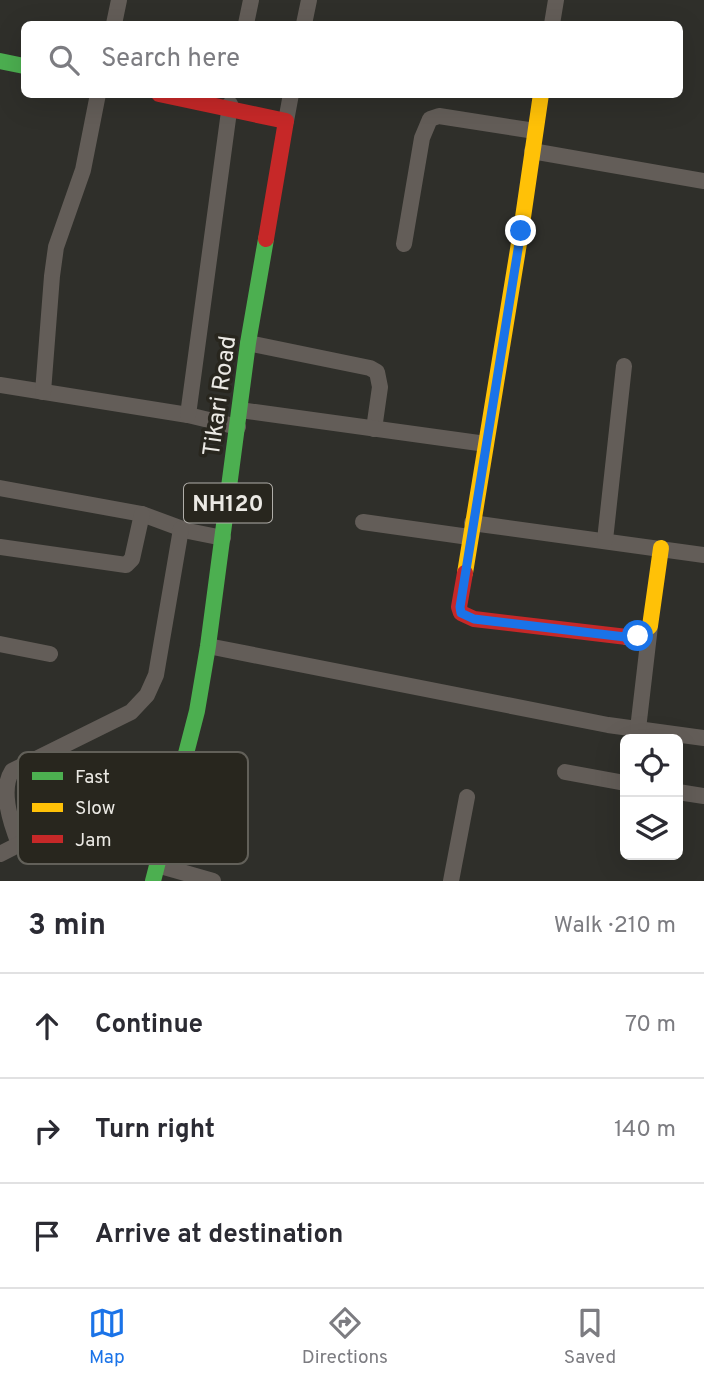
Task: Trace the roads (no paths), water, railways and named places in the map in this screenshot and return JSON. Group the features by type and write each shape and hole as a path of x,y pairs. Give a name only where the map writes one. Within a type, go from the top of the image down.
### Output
{"main road":[{"path":"0,61 21,65"},
{"path":"195,98 231,102 286,121"},
{"path":"540,98 471,530 461,613 466,617 625,637 638,636 650,626 661,548"},
{"name":"Tikari Road","path":"186,752 208,646 248,344 286,121"}],"street":[{"path":"115,21 119,0"},
{"path":"247,21 251,0"},
{"path":"305,21 309,0"},
{"path":"552,21 555,0"},
{"path":"43,392 56,247 83,170 97,98"},
{"path":"286,121 290,98"},
{"path":"188,415 231,102"},
{"path":"404,244 422,138 430,119 439,117 535,131"},
{"path":"532,151 704,181"},
{"path":"248,344 370,368 377,372 380,387 374,429"},
{"path":"605,540 624,366"},
{"path":"0,385 188,415 238,427"},
{"path":"240,410 486,444"},
{"path":"0,488 142,514 181,529 223,538"},
{"path":"0,547 126,565 132,558 142,514"},
{"path":"363,522 605,540 704,555"},
{"path":"50,752 131,712 147,695 156,675 181,529"},
{"path":"638,729 650,626"},
{"path":"0,644 50,654"},
{"path":"208,646 638,729 704,738"},
{"path":"18,768 5,777 1,786 1,798 18,841"},
{"path":"565,772 620,782"},
{"path":"683,793 704,796"},
{"path":"451,881 467,797"},
{"path":"0,853 18,844"},
{"path":"155,873 214,881"}]}
